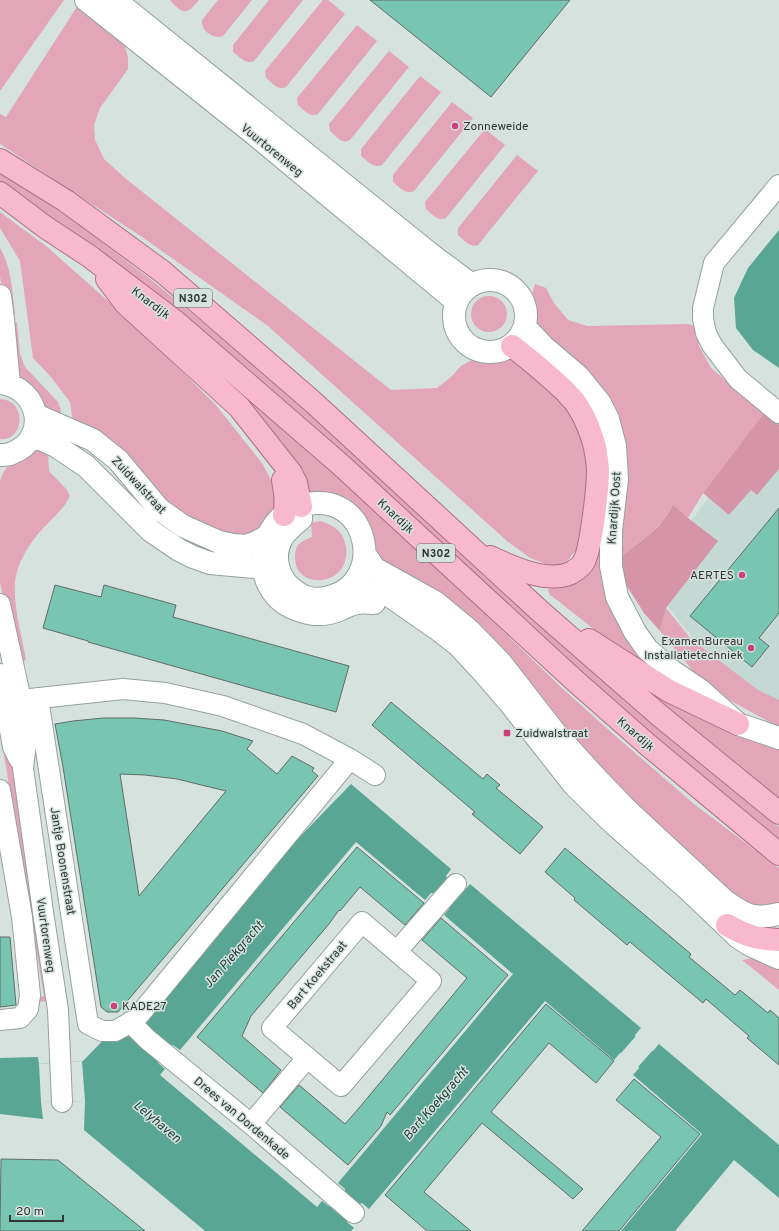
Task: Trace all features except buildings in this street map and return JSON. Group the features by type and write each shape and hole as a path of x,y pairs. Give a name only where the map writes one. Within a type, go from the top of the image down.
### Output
{"main road":[{"name":"N302","path":"0,160 66,201 163,272 313,402 541,612 659,715 779,813"},
{"name":"Knardijk","path":"0,193 45,227 89,256 176,322 341,465 573,679 648,745 779,854"},
{"name":"N302","path":"89,256 126,304 239,407 276,455 283,476 286,506 292,510"},
{"path":"473,548 529,573 560,577 572,572 583,563 588,550 593,525 598,470 595,447 587,424 577,404 554,381 512,346"},
{"name":"N302","path":"541,612 613,655 669,691 738,724"},
{"path":"727,925 746,935 763,939 779,940"}],"street":[{"name":"Vuurtorenweg","path":"86,0 253,134 457,302"},
{"name":"Vuurtorenweg","path":"115,0 432,256 472,285"},
{"path":"779,185 714,263 702,308 702,319 712,345 738,379 779,413"},
{"path":"480,281 498,281 513,287 522,296 527,318 525,327 520,337 512,346 501,351 479,351 468,345 463,340 455,325 455,309 463,292 472,285 480,281"},
{"path":"0,296 3,319 4,384 22,390 31,401 34,425 24,446 12,454 0,455"},
{"name":"Knardijk Oost","path":"525,327 544,347 578,376 600,403 608,419 615,446 617,479 610,531 611,566 617,597 635,632 647,649 672,671 700,690 738,724 779,738"},
{"name":"Zuidwalstraat","path":"34,425 93,440 118,460 158,509 183,526 219,542 233,545 246,546 268,536"},
{"name":"Zuidwalstraat","path":"34,425 56,446 86,466 150,531 193,557 210,563 271,576"},
{"path":"317,503 325,504 342,510 352,518 360,529 365,546 365,554 361,572 350,586 346,598 329,613 309,613 299,611 282,601 263,555 268,536 274,524 292,510 317,503"},
{"path":"271,576 278,566 278,548 281,539 286,532 301,519 292,510"},
{"path":"365,554 374,568 435,602 469,630 501,663 557,735 599,781 625,808 725,901 741,913 756,917 779,914"},
{"path":"346,598 360,602 374,603 422,619 458,645 484,673 574,785 614,824 727,925 738,937 750,945 779,958"},
{"name":"Vuurtorenweg","path":"0,604 16,701 14,747 23,768 58,1010 62,1102"},
{"name":"Vuurtorenweg","path":"0,674 16,701"},
{"path":"16,701 123,690 165,693 223,706 303,734 350,759 375,775"},
{"name":"Jantje Boonenstraat","path":"16,701 88,1024 102,1031 115,1031 130,1022"},
{"path":"130,1022 135,1020 350,759"},
{"path":"0,790 22,917 30,995 28,1009 20,1018 0,1020"},
{"path":"397,951 456,884"},
{"name":"Bart Koekstraat","path":"362,922 431,980 342,1086 307,1058 272,1028 362,922"},
{"name":"Drees van Dordenkade","path":"130,1022 147,1039 251,1124 354,1213"},
{"path":"251,1124 307,1058"}],"shaded area":[{"path":"0,0 64,0 0,91"},
{"path":"170,0 199,0 188,11 182,11"},
{"path":"218,0 252,0 223,36 216,37 205,31 202,20"},
{"path":"269,0 303,0 254,61 248,62 233,52 233,45"},
{"path":"323,0 328,0 345,14 286,87 278,87 266,78 265,71"},
{"path":"80,2 117,31 125,46 128,58 128,69 100,108 94,125 95,140 104,159 125,178 391,390 437,388 451,377 461,366 472,360 489,357 513,359 577,416 591,468 580,546 567,561 557,565 546,564 530,558 507,541 268,326 142,237 0,144 0,114 6,117"},
{"path":"357,25 377,41 318,114 312,115 307,113 298,105 297,98"},
{"path":"389,51 409,67 350,140 342,141 330,131 329,124"},
{"path":"420,76 441,92 382,165 373,165 361,156 361,149"},
{"path":"452,102 473,118 414,191 408,192 402,190 393,182 393,175"},
{"path":"485,129 505,145 446,218 440,219 435,217 426,209 425,202"},
{"path":"517,155 538,171 478,245 475,246 470,244 458,235 458,228"},
{"path":"0,172 74,221 153,281 293,398 676,743 779,827 779,841 0,184"},
{"path":"0,212 46,246 134,324 215,404 262,463 277,491 275,510 265,525 242,538 207,533 164,503 73,423 70,402 51,377 33,358 20,261 0,228"},
{"path":"0,248 9,272 15,314 7,314 0,277"},
{"path":"535,284 546,288 554,303 568,320 587,326 689,324 698,328 699,346 711,368 764,413 703,493 688,518 673,504 663,520 656,527 619,558 621,505 537,332 531,298"},
{"path":"493,296 502,301 506,307 506,321 502,327 493,332 485,332 476,327 472,321 471,310 476,301 482,297"},
{"path":"17,322 20,354 25,367 58,402 61,410 59,420 47,413 15,372 9,323"},
{"path":"172,330 228,377 427,558 563,689 612,733 694,804 779,868 779,906 762,910 735,902 391,572 377,556 372,540 306,497"},
{"path":"525,341 533,344 543,351 574,380 593,404 603,421 609,442 611,466 605,553 607,578 613,602 622,624 635,643 651,661 671,677 695,692 692,697 636,662 550,595 548,590 551,587 561,587 579,581 587,575 594,563 597,552 604,474 604,455 594,420 588,409 563,380 525,348 523,344"},
{"path":"0,399 9,401 15,406 19,413 20,420 18,428 14,434 8,438 0,439"},
{"path":"779,403 779,711 735,691 647,580"},
{"path":"764,413 779,425 779,469 757,495 751,490 729,515 703,493"},
{"path":"39,449 48,453 49,471 67,490 70,496 60,511 38,534 30,545 17,570 15,602 26,660 17,663 0,582 0,481 10,463 20,456"},
{"path":"673,504 688,518 718,541 666,608 660,631 644,613 623,580 619,558 657,527 669,513"},
{"path":"320,521 329,524 340,533 345,541 346,547 345,561 340,571 332,577 322,580 312,579 303,575 297,567 295,556 298,546 305,540 312,537 311,523"},
{"path":"666,608 691,639 758,690 779,700 779,727 707,688 660,631"},
{"path":"609,661 779,745 779,798"},
{"path":"7,726 50,1001 38,1002 37,998 44,996 0,731"},
{"path":"754,958 779,965 779,990 742,960"}],"water":[{"path":"779,230 779,368 753,350 736,328 734,298 748,268"},
{"path":"351,784 451,869 446,876 447,878 464,891 470,884 641,1028 635,1035 636,1038 652,1051 659,1044 779,1145 779,1198 734,1160 675,1231 621,1231 702,1134 633,1075 639,1068 638,1066 622,1053 620,1053 614,1060 545,1001 369,1209 362,1203 347,1219 347,1222 354,1228 351,1231 205,1231 84,1130 85,1101 41,1102 43,1119 0,1114 0,1058 38,1057 39,1064 83,1061","holes":["356,842 425,900 431,893 433,893 449,906 449,909 444,915 513,974 338,1183 345,1189 345,1191 331,1207 322,1201 317,1207 160,1075 165,1069 158,1063 171,1046 173,1045 180,1050"]}],"pier":[{"path":"636,1036 653,1050 638,1067 621,1053"},
{"path":"82,1061 85,1101 41,1102 39,1064"}],"place":[{"name":"Zonneweide","path":"455,126"},
{"name":"AERTES","path":"742,575"},
{"name":"ExamenBureau Installatietechniek","path":"751,648"},
{"name":"Zuidwalstraat","path":"507,733"},
{"name":"KADE27","path":"114,1006"}],"water label":[{"name":"Jan Piekgracht","path":"233,954"},
{"name":"Bart Koekgracht","path":"435,1103"},
{"name":"Lelyhaven","path":"158,1121"}]}
